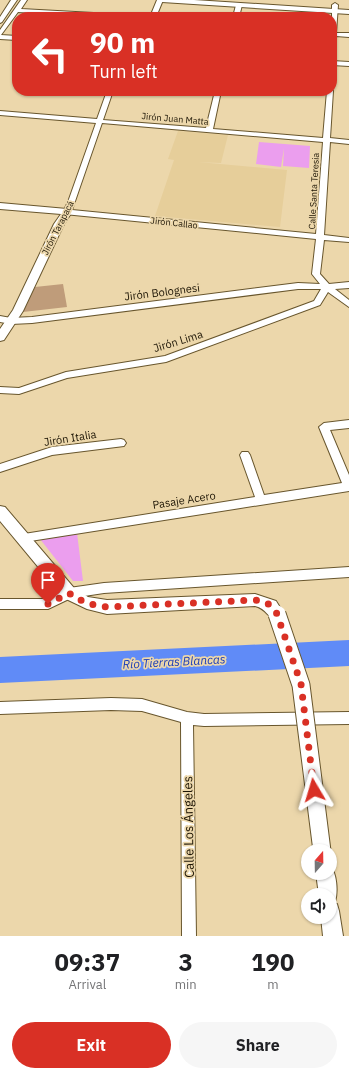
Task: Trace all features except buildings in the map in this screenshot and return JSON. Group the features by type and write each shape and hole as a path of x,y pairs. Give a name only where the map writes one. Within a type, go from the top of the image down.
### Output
{"street":[{"path":"0,20 14,0"},
{"path":"24,0 17,10 40,12"},
{"path":"155,12 161,0 239,5 335,8 349,6"},
{"path":"249,0 335,8 349,12"},
{"path":"237,12 239,5"},
{"path":"0,8 8,9"},
{"path":"335,8 335,12"},
{"path":"12,18 0,36 12,37"},
{"path":"337,34 349,35"},
{"path":"337,63 349,64"},
{"name":"Jirón Tarapacá","path":"0,337 18,311 59,224 72,202 108,96"},
{"path":"209,130 217,96"},
{"name":"Calle Santa Teresia","path":"330,96 316,274 327,287 349,304"},
{"name":"Jirón Juan Matta","path":"0,113 349,142"},
{"name":"Jirón Callao","path":"0,206 349,240"},
{"name":"Jirón Bolognesi","path":"0,319 11,321 32,320 298,286 349,286"},
{"name":"Jirón Lima","path":"0,390 19,391 66,375 166,359 317,303 327,287"},
{"path":"349,424 324,427 349,487"},
{"name":"Jirón Italia","path":"0,468 52,451 121,443"},
{"path":"245,455 261,500"},
{"name":"Pasaje Acero","path":"24,538 349,487"},
{"path":"0,511 69,593 78,600 92,605 107,607 255,600 266,602 273,607 277,614 301,684 321,844"},
{"path":"0,604 48,604 69,593 104,588 349,572"},
{"path":"0,708 111,704 142,705 186,718 204,720 349,718"},
{"name":"Calle Los Ángeles","path":"186,718 189,936"},
{"path":"332,924 333,936"}],"shaded area":[{"path":"178,131 228,135 221,163 198,162 287,170 280,227 155,216 174,160 168,159"},
{"path":"259,142 310,146 309,168 283,166 284,148 281,167 256,164"},
{"path":"77,533 83,581 73,581 40,539"}],"waterway":[{"name":"Río Tierras Blancas","path":"0,670 349,653"}],"route":[{"path":"48,604 69,593 78,600 92,605 107,607 255,600 266,602 273,607 277,614 301,684 314,790"}]}
